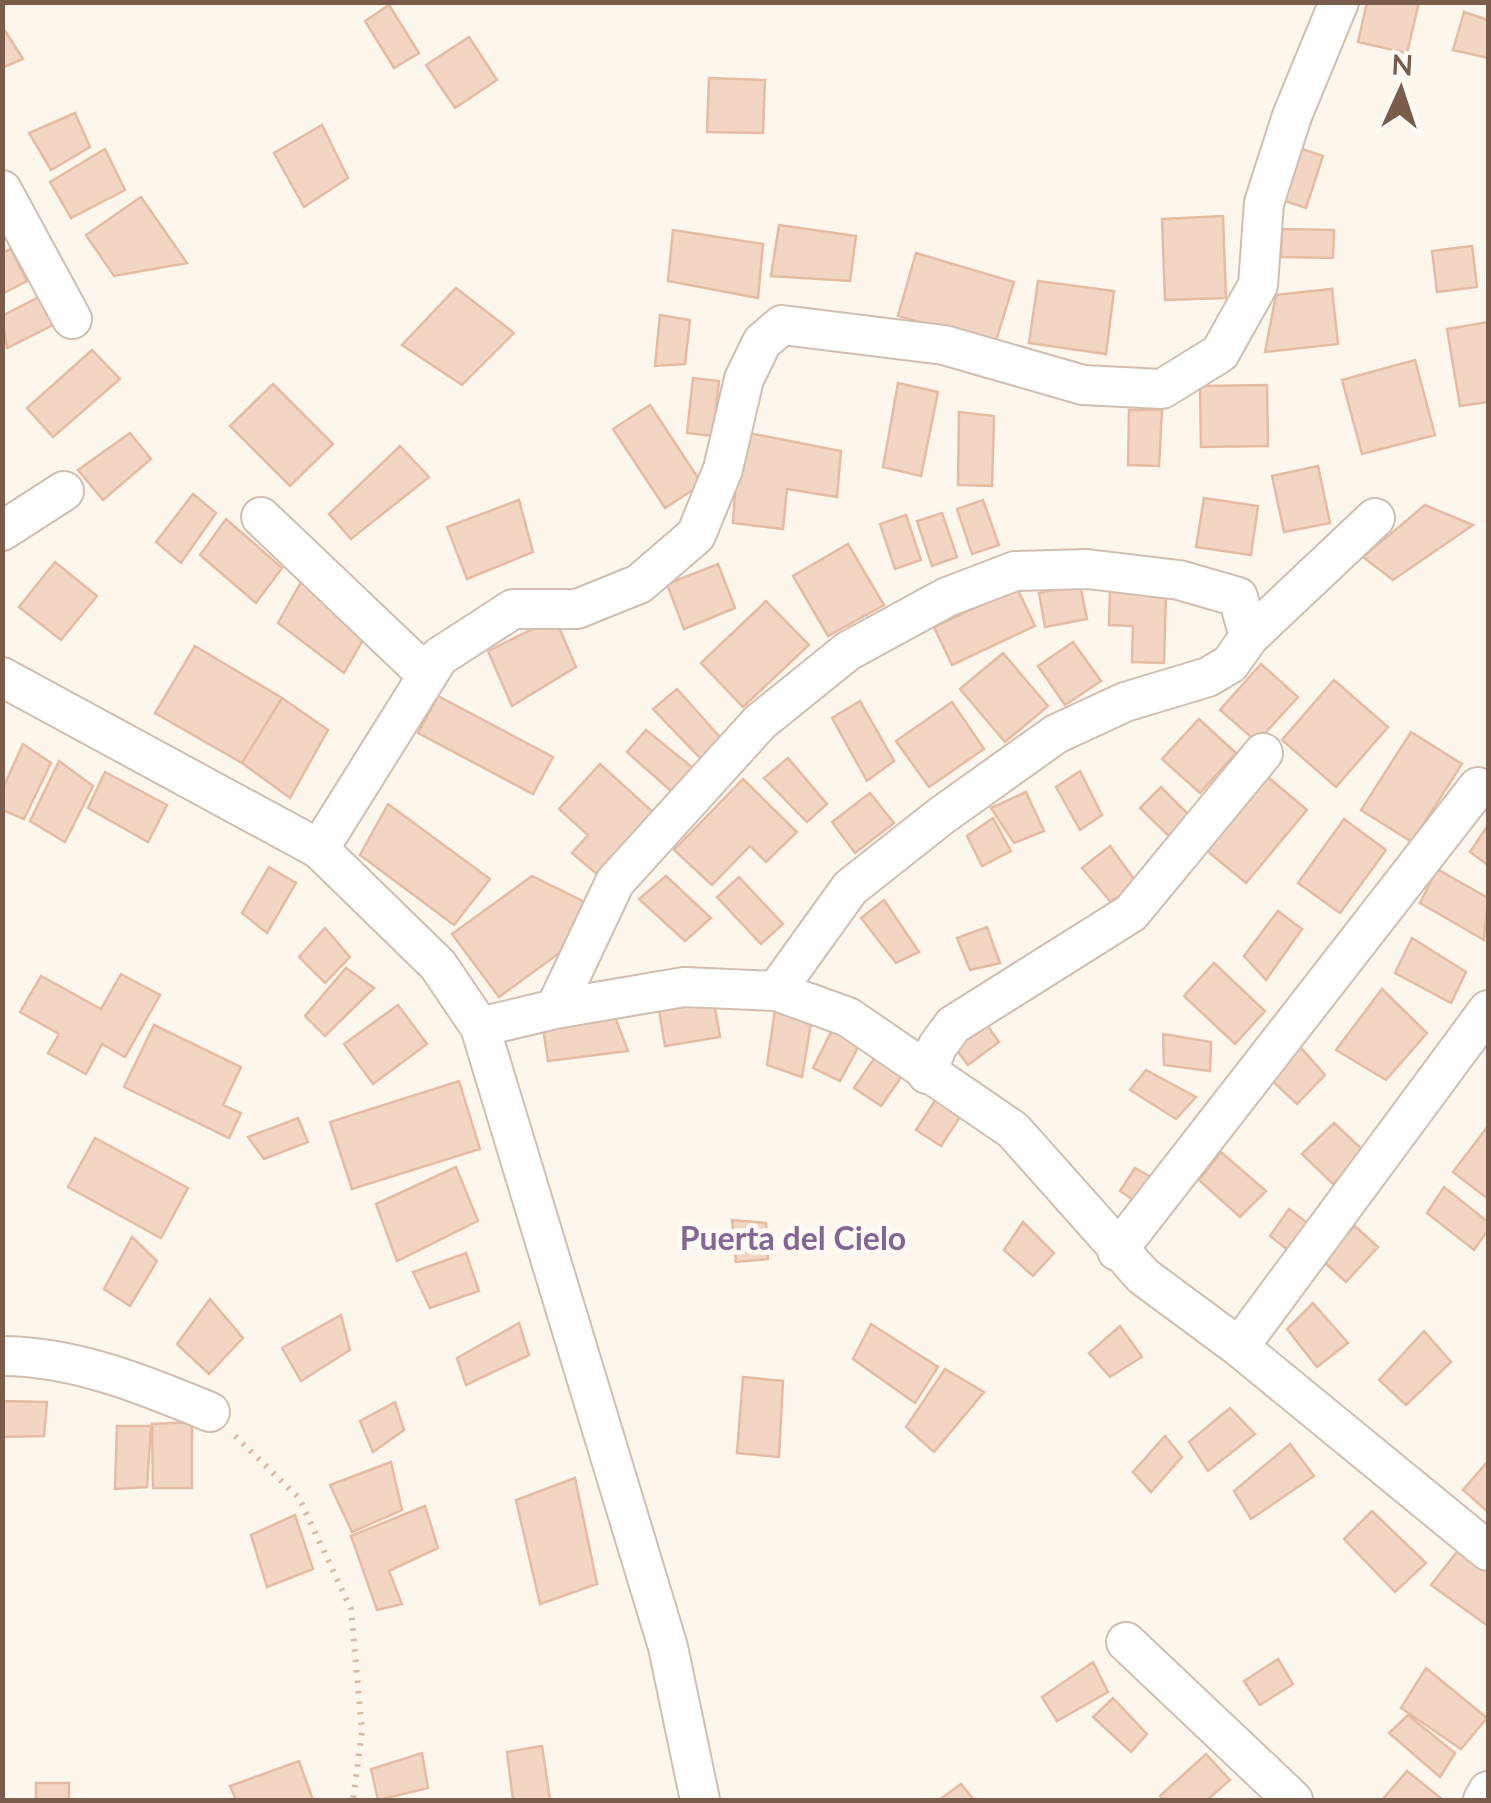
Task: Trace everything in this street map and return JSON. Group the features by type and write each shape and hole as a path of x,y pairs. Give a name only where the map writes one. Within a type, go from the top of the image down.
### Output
{"street":[{"path":"320,848 438,657 513,609 577,609 639,584 696,534 723,469 744,378 762,342 782,325 944,345 1083,385 1162,389 1220,353 1258,285 1264,203 1292,116 1339,2"},
{"path":"2,190 72,319"},
{"path":"2,531 64,491"},
{"path":"261,517 427,675"},
{"path":"776,991 850,888 1056,734 1125,702 1208,676 1230,664 1249,637 1375,518"},
{"path":"554,1008 616,882 760,722 848,651 914,615 1015,571 1087,569 1180,580 1238,596 1249,637"},
{"path":"2,677 320,848 438,965 480,1028 668,1646 700,1800"},
{"path":"927,1074 937,1046 954,1025 1131,913 1262,753"},
{"path":"1117,1250 1478,787"},
{"path":"480,1028 554,1008 684,986 776,991 848,1017 1013,1130 1143,1276 1239,1347 1488,1550"},
{"path":"1239,1347 1488,1010"},
{"path":"2,1356 30,1356 134,1380 210,1412"},
{"path":"1126,1642 1293,1800"},
{"path":"1483,1800 1488,1791"}],"path":[{"path":"210,1412 298,1498 351,1609 362,1731 353,1800"}],"building":[{"path":"1367,2 1419,2 1407,53 1358,42"},
{"path":"389,5 419,53 394,68 365,21"},
{"path":"1464,12 1488,20 1488,58 1453,50"},
{"path":"2,26 23,59 2,68"},
{"path":"469,37 497,80 455,108 426,65"},
{"path":"709,78 765,80 763,133 707,132"},
{"path":"75,113 90,147 51,170 29,133"},
{"path":"322,125 348,178 304,207 274,153"},
{"path":"1296,147 1323,156 1306,208 1279,199"},
{"path":"105,149 125,190 71,218 50,182"},
{"path":"141,197 187,263 114,276 86,235"},
{"path":"1223,216 1226,298 1165,300 1162,219"},
{"path":"779,225 856,236 850,281 771,276"},
{"path":"1282,229 1334,230 1333,258 1281,257"},
{"path":"673,230 763,244 758,298 668,281"},
{"path":"1472,246 1477,287 1437,292 1432,251"},
{"path":"11,249 27,281 2,294 2,253"},
{"path":"916,253 1014,282 995,344 898,316"},
{"path":"1038,281 1114,291 1106,354 1029,343"},
{"path":"456,288 514,333 462,385 402,345"},
{"path":"1332,289 1338,344 1265,352 1276,295"},
{"path":"45,294 59,322 7,348 2,316"},
{"path":"660,315 690,320 685,364 655,366"},
{"path":"1488,322 1488,402 1460,406 1447,329"},
{"path":"92,350 120,379 53,437 27,408"},
{"path":"1415,360 1435,435 1362,454 1342,380"},
{"path":"693,378 719,381 713,436 687,433"},
{"path":"898,383 938,392 921,476 883,467"},
{"path":"273,384 333,444 290,486 230,426"},
{"path":"1267,385 1268,446 1201,447 1200,386"},
{"path":"650,405 702,484 665,508 613,429"},
{"path":"1129,410 1162,410 1159,466 1128,465"},
{"path":"959,412 994,416 992,486 958,485"},
{"path":"739,431 841,451 837,497 787,489 783,529 733,523"},
{"path":"130,433 151,459 103,500 78,470"},
{"path":"400,446 429,477 351,539 329,514"},
{"path":"1318,466 1330,523 1284,532 1272,476"},
{"path":"193,494 216,513 181,563 156,542"},
{"path":"1204,498 1258,506 1251,555 1196,547"},
{"path":"519,500 533,552 467,579 447,527"},
{"path":"983,500 999,545 972,554 957,509"},
{"path":"1425,505 1473,525 1393,580 1363,557"},
{"path":"942,513 957,557 932,566 917,521"},
{"path":"906,515 921,560 895,569 880,524"},
{"path":"226,519 282,568 256,603 200,555"},
{"path":"848,544 884,605 828,636 793,576"},
{"path":"55,562 97,596 61,640 19,607"},
{"path":"718,564 735,608 684,629 667,584"},
{"path":"301,582 367,633 344,673 278,623"},
{"path":"1080,585 1087,619 1045,627 1039,593"},
{"path":"1017,588 1035,626 952,665 934,627"},
{"path":"1110,590 1166,592 1164,663 1132,662 1133,626 1109,625"},
{"path":"766,601 809,645 743,707 701,663"},
{"path":"555,618 576,667 512,706 488,651"},
{"path":"1073,642 1101,681 1065,705 1038,666"},
{"path":"195,646 282,698 242,763 155,713"},
{"path":"1003,653 1048,706 1005,742 960,689"},
{"path":"1261,664 1298,697 1257,742 1220,710"},
{"path":"1334,680 1388,727 1336,787 1282,740"},
{"path":"677,689 720,737 703,761 653,709"},
{"path":"438,696 553,757 533,794 418,733"},
{"path":"282,698 328,730 290,798 242,763"},
{"path":"860,701 894,761 867,781 832,718"},
{"path":"952,702 984,749 929,787 896,741"},
{"path":"1199,719 1236,753 1200,793 1162,759"},
{"path":"646,730 693,768 671,791 627,752"},
{"path":"1411,732 1462,764 1412,842 1361,810"},
{"path":"23,744 51,763 24,819 2,810 2,790"},
{"path":"788,758 827,804 807,822 764,778"},
{"path":"59,761 93,786 65,842 30,821"},
{"path":"600,764 654,813 598,875 572,853 588,835 559,809"},
{"path":"1080,771 1102,815 1080,830 1056,787"},
{"path":"105,772 167,805 148,842 88,808"},
{"path":"1262,772 1307,810 1246,883 1200,845"},
{"path":"743,779 797,832 766,862 750,846 712,885 674,850"},
{"path":"1161,787 1200,826 1175,842 1140,808"},
{"path":"1026,792 1044,831 1014,843 991,808"},
{"path":"870,793 894,823 855,853 832,822"},
{"path":"388,804 490,879 454,925 360,855"},
{"path":"993,818 1011,851 982,866 967,836"},
{"path":"1344,819 1386,850 1340,913 1298,883"},
{"path":"1488,825 1488,865 1470,852"},
{"path":"1110,846 1139,886 1110,901 1082,868"},
{"path":"269,867 296,883 267,933 242,913"},
{"path":"1437,869 1488,898 1484,940 1420,903"},
{"path":"532,876 585,902 562,951 499,997 452,934"},
{"path":"666,876 711,918 685,941 639,899"},
{"path":"739,877 783,924 761,944 717,897"},
{"path":"884,900 919,952 896,963 861,918"},
{"path":"1278,911 1302,929 1266,980 1244,956"},
{"path":"987,927 1000,963 970,970 957,938"},
{"path":"325,928 350,957 325,983 299,957"},
{"path":"1412,938 1466,972 1451,1003 1395,973"},
{"path":"1214,963 1265,1011 1235,1044 1184,996"},
{"path":"346,968 374,988 325,1036 305,1016"},
{"path":"121,974 160,995 125,1057 102,1044 86,1074 48,1053 59,1034 20,1012 41,976 101,1009"},
{"path":"1382,989 1427,1033 1386,1080 1336,1050"},
{"path":"713,996 720,1037 665,1046 658,1004"},
{"path":"398,1005 427,1044 373,1084 344,1044"},
{"path":"775,1010 812,1017 802,1077 767,1065"},
{"path":"613,1012 628,1051 548,1061 542,1021"},
{"path":"978,1012 999,1042 968,1065 946,1036"},
{"path":"837,1020 862,1040 840,1081 813,1068"},
{"path":"154,1025 241,1067 223,1105 241,1113 229,1138 124,1087"},
{"path":"1163,1034 1211,1042 1210,1071 1164,1065"},
{"path":"1295,1041 1325,1075 1297,1104 1268,1077"},
{"path":"882,1047 909,1066 881,1106 854,1088"},
{"path":"1146,1070 1196,1097 1176,1119 1130,1090"},
{"path":"459,1081 480,1149 352,1189 330,1122"},
{"path":"942,1090 967,1106 941,1146 916,1130"},
{"path":"298,1118 308,1142 264,1159 248,1137"},
{"path":"1334,1123 1365,1152 1333,1184 1302,1154"},
{"path":"1488,1126 1488,1199 1453,1172"},
{"path":"95,1138 188,1188 161,1238 68,1187"},
{"path":"1221,1152 1266,1191 1240,1217 1199,1180"},
{"path":"456,1167 478,1221 397,1261 376,1204"},
{"path":"1135,1168 1163,1184 1145,1208 1120,1191"},
{"path":"1444,1187 1488,1222 1488,1230 1474,1250 1427,1213"},
{"path":"1289,1209 1314,1228 1298,1258 1270,1236"},
{"path":"732,1220 766,1223 768,1259 736,1262"},
{"path":"1023,1222 1054,1253 1033,1276 1004,1250"},
{"path":"1355,1226 1378,1247 1346,1282 1323,1261"},
{"path":"132,1237 157,1261 130,1306 104,1289"},
{"path":"466,1253 479,1291 430,1308 413,1272"},
{"path":"210,1299 243,1338 209,1374 177,1344"},
{"path":"1313,1303 1348,1343 1317,1367 1287,1329"},
{"path":"341,1315 350,1350 301,1381 282,1348"},
{"path":"519,1323 529,1355 466,1385 457,1358"},
{"path":"871,1324 938,1367 915,1403 853,1359"},
{"path":"1120,1326 1142,1357 1110,1377 1089,1353"},
{"path":"1424,1331 1451,1362 1406,1405 1379,1380"},
{"path":"945,1369 984,1392 934,1452 906,1427"},
{"path":"743,1377 783,1381 779,1457 737,1453"},
{"path":"2,1401 47,1402 44,1436 2,1437"},
{"path":"395,1402 404,1430 373,1452 360,1421"},
{"path":"1230,1408 1255,1434 1208,1471 1189,1442"},
{"path":"192,1422 192,1488 153,1488 152,1424"},
{"path":"117,1426 151,1426 147,1487 115,1489"},
{"path":"1165,1436 1182,1457 1151,1492 1133,1472"},
{"path":"1290,1444 1314,1476 1251,1519 1234,1491"},
{"path":"1488,1461 1488,1512 1463,1490"},
{"path":"391,1462 402,1510 352,1532 330,1485"},
{"path":"575,1478 597,1584 540,1604 516,1500"},
{"path":"425,1506 438,1548 389,1571 402,1604 377,1610 351,1536"},
{"path":"1372,1511 1426,1563 1395,1592 1344,1539"},
{"path":"295,1515 313,1569 267,1587 251,1535"},
{"path":"1460,1548 1488,1570 1488,1626 1431,1585"},
{"path":"1278,1659 1293,1684 1260,1705 1244,1681"},
{"path":"1093,1662 1108,1692 1057,1721 1042,1697"},
{"path":"1426,1668 1487,1718 1461,1749 1401,1708"},
{"path":"1113,1698 1147,1734 1131,1752 1093,1717"},
{"path":"1408,1715 1455,1753 1440,1777 1389,1733"},
{"path":"542,1746 550,1800 513,1800 507,1752"},
{"path":"422,1753 428,1788 378,1800 371,1769"},
{"path":"1206,1754 1230,1780 1207,1800 1164,1800 1160,1796"},
{"path":"299,1761 313,1800 236,1800 230,1786"},
{"path":"1407,1771 1443,1800 1382,1800"},
{"path":"36,1783 69,1783 69,1800 36,1800"},
{"path":"961,1784 974,1800 939,1800"}],"district":[{"name":"Puerta del Cielo","path":"793,1239"}]}
